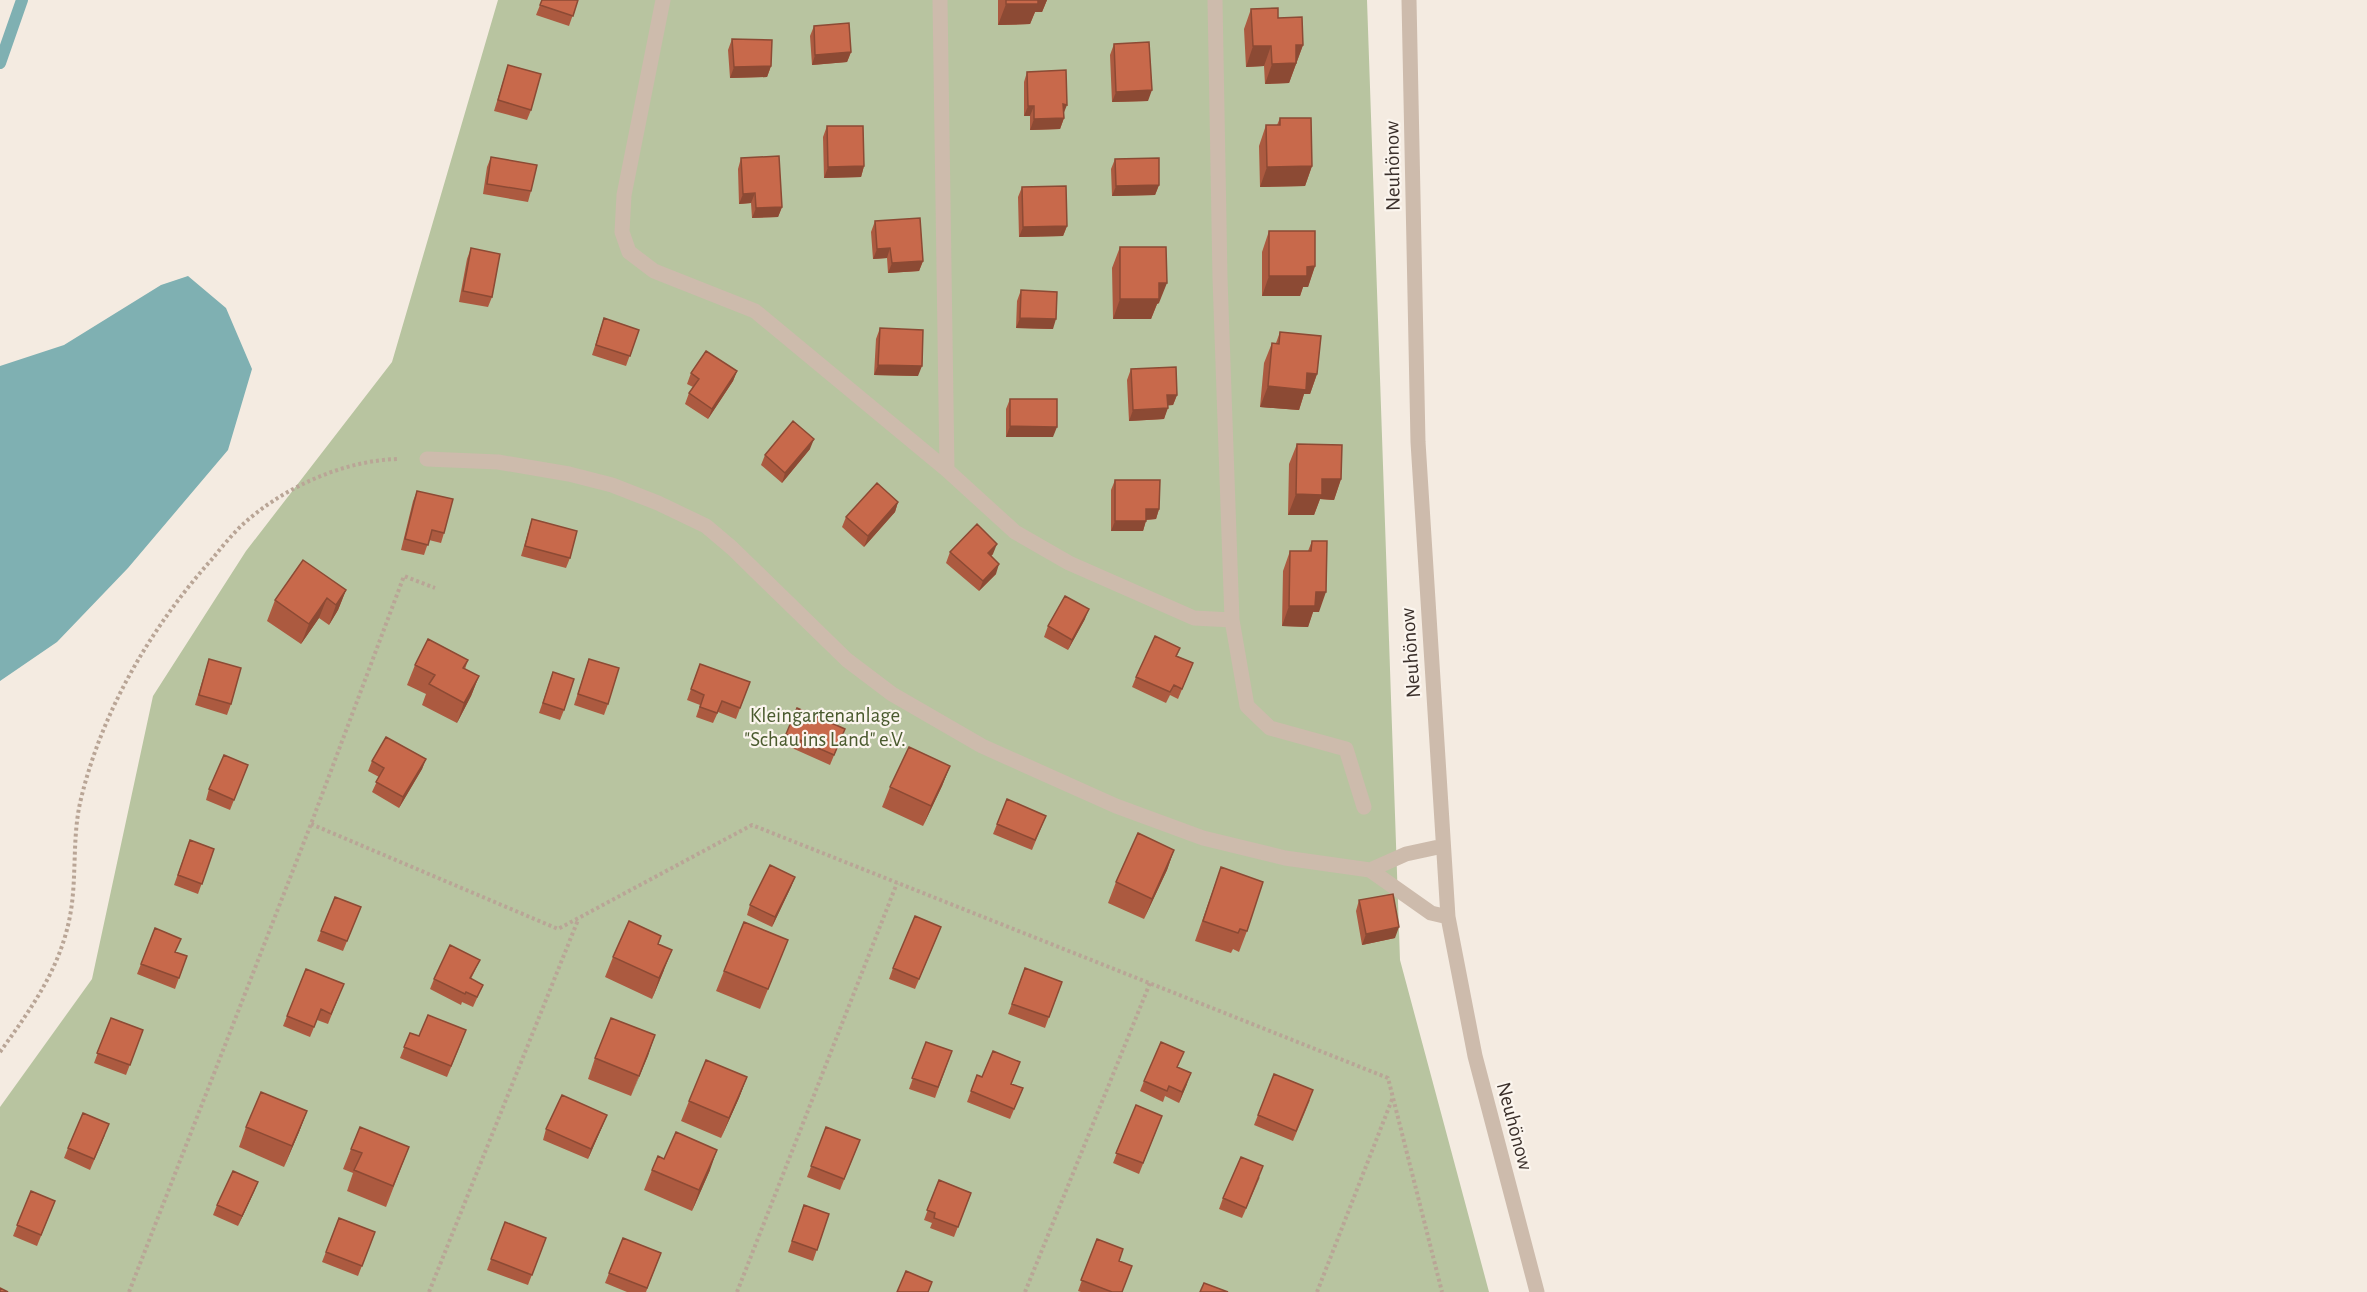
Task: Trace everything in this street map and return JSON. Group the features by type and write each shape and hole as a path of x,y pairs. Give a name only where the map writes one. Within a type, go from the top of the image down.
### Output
{"street":[{"path":"663,0 624,195 622,232 629,252 654,271 755,311 947,470 1015,532 1069,563 1194,618 1232,620"},
{"path":"940,0 947,470"},
{"path":"1215,0 1220,278 1232,620 1247,706 1270,728 1346,749 1364,807"},
{"name":"Neuhönow","path":"1409,0 1418,442 1448,917 1475,1056 1537,1292"},
{"path":"428,459 498,462 569,474 612,485 658,503 706,526 732,548 847,660 892,694 982,746 1116,806 1203,838 1285,858 1370,870 1431,913 1448,917"},
{"path":"1370,870 1406,854 1443,846"}],"path":[{"path":"0,1052 35,1004 57,961 70,916 80,805 94,757 121,693 154,632 192,581 240,527 279,497 348,467 386,459 428,459"},
{"path":"129,1292 311,824 404,576 435,588"},
{"path":"311,824 558,930 752,825 1388,1077 1442,1292"},
{"path":"737,1292 897,883"},
{"path":"429,1292 579,918"},
{"path":"1025,1292 1150,983"},
{"path":"1317,1292 1393,1096"}],"green space":[{"name":"Kleingartenanlage \"Schau ins Land\" e.V.","path":"498,0 1367,0 1400,960 1489,1292 0,1292 0,1107 92,979 153,696 246,551 392,362"}],"water":[{"path":"188,276 226,308 252,369 228,450 128,568 57,642 0,681 0,366 64,345 161,285"}],"building":[{"path":"542,0 578,0 573,16 540,5"},
{"path":"1006,0 1038,0 1038,4 1006,4"},
{"path":"1278,8 1278,18 1302,17 1303,45 1296,45 1296,63 1272,64 1271,46 1253,46 1251,9"},
{"path":"849,23 851,52 815,55 814,26"},
{"path":"732,39 772,40 771,66 734,67"},
{"path":"1149,42 1152,90 1116,92 1114,44"},
{"path":"508,65 541,74 531,110 498,100"},
{"path":"1066,70 1067,105 1063,104 1064,118 1034,119 1034,106 1028,106 1027,72"},
{"path":"1280,118 1311,118 1312,166 1267,167 1266,125 1280,125"},
{"path":"827,126 863,126 864,166 828,167"},
{"path":"779,156 782,207 756,208 755,193 743,194 741,158"},
{"path":"491,157 537,165 531,191 487,184"},
{"path":"1159,158 1159,185 1116,186 1115,159"},
{"path":"1066,186 1067,226 1023,227 1022,187"},
{"path":"920,218 923,261 892,263 890,248 877,249 875,221"},
{"path":"1269,231 1315,231 1315,266 1307,267 1307,276 1269,276"},
{"path":"1120,247 1166,247 1167,283 1159,283 1159,299 1120,299"},
{"path":"471,248 500,254 492,297 463,291"},
{"path":"1021,290 1057,292 1056,319 1020,318"},
{"path":"604,318 639,330 630,356 596,345"},
{"path":"880,328 923,330 922,366 878,365"},
{"path":"1280,332 1321,336 1317,374 1307,373 1306,390 1268,386 1272,343 1279,344"},
{"path":"706,351 737,371 712,409 689,393 699,379 691,373"},
{"path":"1176,367 1177,395 1167,395 1168,408 1133,410 1131,369"},
{"path":"1010,399 1057,399 1057,427 1010,426"},
{"path":"793,421 814,439 785,473 765,455"},
{"path":"1297,444 1342,445 1341,479 1322,479 1322,495 1296,494"},
{"path":"1115,480 1160,480 1159,509 1146,509 1146,521 1115,521"},
{"path":"877,483 898,502 868,536 846,517"},
{"path":"417,491 453,499 444,533 432,530 428,545 405,539"},
{"path":"532,519 577,531 570,558 525,546"},
{"path":"977,524 997,544 988,553 999,564 983,581 950,552"},
{"path":"1312,541 1327,541 1326,592 1316,592 1315,606 1289,606 1290,551 1311,551"},
{"path":"303,560 346,590 336,605 327,598 309,624 275,600"},
{"path":"1065,596 1089,609 1072,640 1048,626"},
{"path":"1155,636 1180,648 1176,656 1193,663 1182,689 1174,685 1170,692 1136,677"},
{"path":"428,639 468,660 463,668 479,676 464,703 429,684 435,675 415,665"},
{"path":"209,659 241,668 231,704 199,695"},
{"path":"589,659 619,668 608,704 578,694"},
{"path":"700,664 750,682 740,708 722,701 717,713 700,707 704,695 691,689"},
{"path":"553,672 574,679 564,710 543,703"},
{"path":"797,708 845,729 834,755 786,734"},
{"path":"386,737 426,759 403,797 376,782 384,768 372,761"},
{"path":"909,747 950,766 931,806 890,787"},
{"path":"224,755 248,765 234,800 209,789"},
{"path":"1007,799 1046,816 1035,840 997,824"},
{"path":"1138,833 1174,850 1152,899 1116,882"},
{"path":"190,840 214,849 202,884 178,875"},
{"path":"770,865 795,877 775,917 750,905"},
{"path":"1221,867 1263,882 1247,931 1240,929 1238,933 1203,921"},
{"path":"1393,894 1399,927 1366,934 1359,900"},
{"path":"335,897 361,907 347,941 321,931"},
{"path":"915,916 941,927 919,979 893,968"},
{"path":"629,921 661,936 658,944 672,950 659,978 613,957"},
{"path":"744,922 788,940 768,989 724,971"},
{"path":"155,928 181,939 175,952 187,956 179,978 141,964"},
{"path":"450,945 480,960 470,978 483,985 477,997 466,992 465,994 434,979"},
{"path":"1025,968 1062,982 1049,1017 1012,1004"},
{"path":"306,969 344,984 331,1014 321,1009 314,1027 287,1016"},
{"path":"428,1015 466,1030 451,1066 404,1047 410,1033 419,1036"},
{"path":"111,1018 143,1030 130,1065 97,1053"},
{"path":"611,1018 655,1035 639,1076 595,1058"},
{"path":"926,1042 952,1051 938,1087 912,1078"},
{"path":"1161,1042 1184,1052 1177,1067 1191,1073 1182,1092 1169,1086 1167,1091 1144,1081"},
{"path":"993,1051 1020,1062 1011,1084 1023,1088 1014,1109 971,1091 977,1075 982,1077"},
{"path":"706,1060 747,1077 729,1118 689,1101"},
{"path":"1274,1074 1313,1090 1296,1131 1258,1115"},
{"path":"261,1092 307,1111 292,1146 246,1127"},
{"path":"562,1095 607,1115 591,1149 546,1129"},
{"path":"1136,1105 1162,1116 1143,1163 1116,1153"},
{"path":"83,1113 109,1124 94,1159 68,1148"},
{"path":"360,1127 409,1147 393,1186 354,1170 362,1153 351,1149"},
{"path":"826,1127 860,1140 844,1179 811,1166"},
{"path":"676,1132 717,1150 699,1190 652,1170 658,1156 664,1159"},
{"path":"1241,1157 1263,1166 1246,1208 1223,1198"},
{"path":"233,1171 258,1182 242,1216 217,1205"},
{"path":"939,1180 971,1193 958,1227 934,1218 935,1213 927,1210"},
{"path":"31,1191 55,1201 41,1235 17,1225"},
{"path":"804,1205 829,1214 817,1250 792,1241"},
{"path":"339,1218 375,1232 362,1266 326,1252"},
{"path":"505,1222 546,1238 532,1275 491,1259"},
{"path":"623,1238 661,1253 647,1288 609,1273"},
{"path":"1097,1239 1123,1249 1119,1261 1132,1266 1122,1292 1112,1292 1081,1280"},
{"path":"906,1271 932,1282 928,1292 897,1292"},
{"path":"1204,1283 1228,1292 1200,1292"}],"waterway":[{"path":"0,63 22,0"}]}
